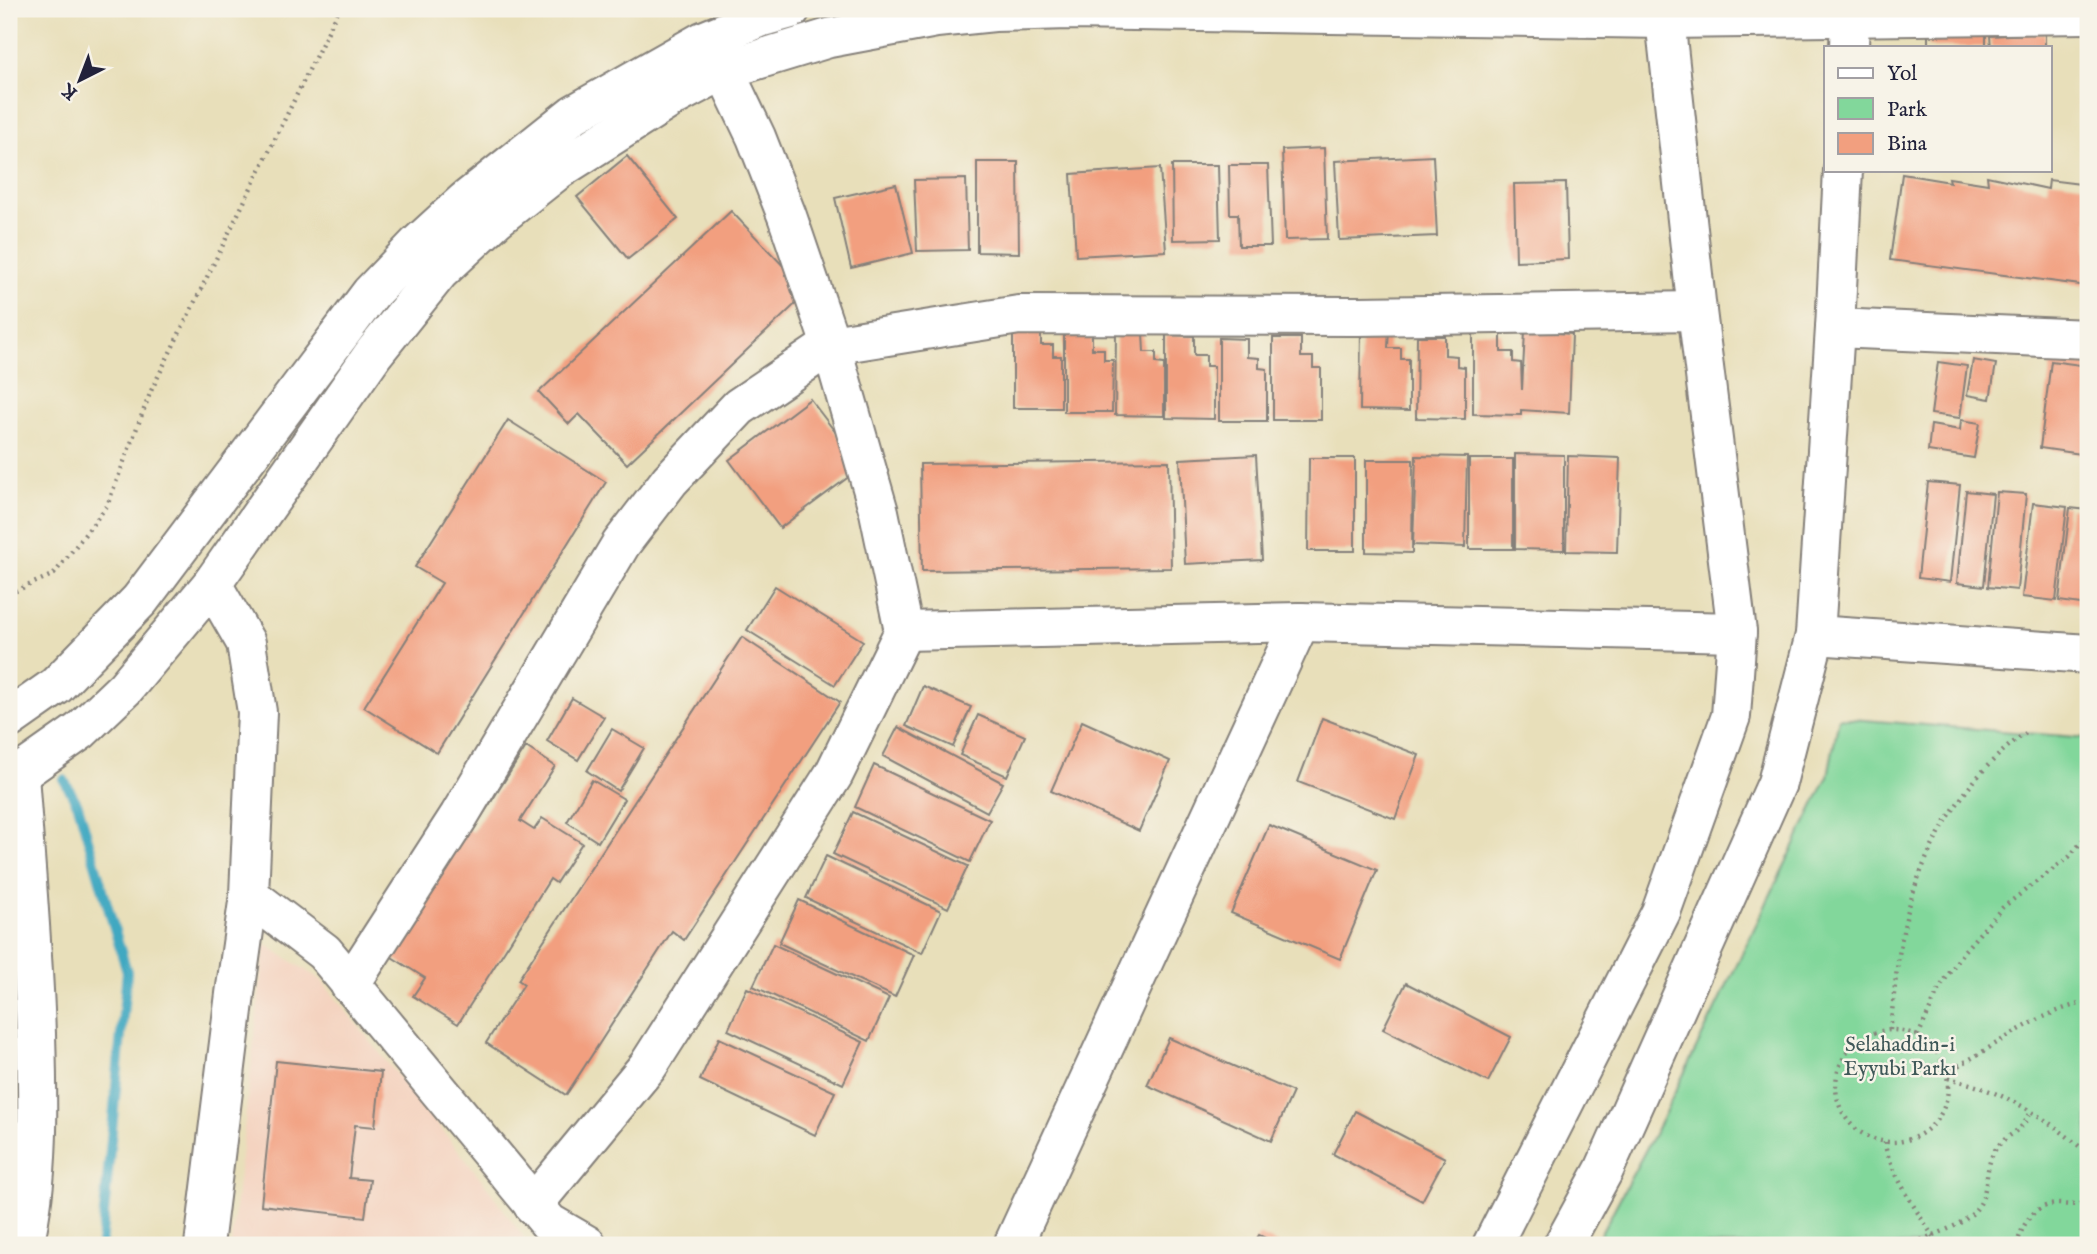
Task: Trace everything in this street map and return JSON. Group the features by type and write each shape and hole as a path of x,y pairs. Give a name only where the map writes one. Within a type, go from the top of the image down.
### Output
{"street":[{"path":"9,719 56,685 140,600 370,293 446,218 574,114 703,41 759,18 790,9"},
{"path":"24,1245 38,1111 33,963 14,775 80,731 124,688 212,584 374,353 439,272 496,219 558,170 673,97 724,70 829,38 936,18 994,12 1069,10 1665,19 1849,32 2088,14"},
{"path":"1492,1245 1661,912 1731,716 1737,632 1665,19"},
{"path":"533,1205 648,1066 834,774 904,631 879,512 831,345 787,216 756,137 724,70"},
{"path":"1563,1245 1604,1170 1777,783 1815,635 1843,172"},
{"path":"350,985 459,816 621,544 670,480 739,407 831,345 1019,315 1358,316 1698,311"},
{"path":"1835,328 2088,339"},
{"path":"204,1245 234,994 250,895 257,712 246,643 212,584"},
{"path":"904,631 1300,622 1737,632"},
{"path":"1013,1245 1300,622"},
{"path":"1815,635 2088,654"},
{"path":"250,895 324,951 548,1223 587,1245"}],"path":[{"path":"9,594 54,574 107,506 151,391 339,9"},
{"path":"1890,1030 1904,927 1917,881 1926,861 1960,801 1985,767 2008,745 2026,733"},
{"path":"1918,1036 1940,989 1963,952 2002,908 2069,856 2088,834"},
{"path":"1947,1075 2054,1013 2088,1002"},
{"path":"1890,1030 1902,1030 1918,1036 1932,1046 1947,1075 1947,1095 1942,1111 1932,1126 1918,1136 1901,1141 1870,1137 1857,1128 1846,1117 1836,1087 1838,1071 1854,1044 1868,1035 1890,1030"},
{"path":"1947,1075 2015,1100 2088,1154"},
{"path":"1908,1245 1976,1212 1983,1197 1992,1156 1999,1145 2025,1125 2031,1111"},
{"path":"1885,1141 1885,1151 1896,1173 1939,1245"},
{"path":"2017,1245 2022,1227 2035,1211 2056,1205 2080,1205 2088,1201"}],"shaded area":[{"path":"265,944 321,980 483,1181 529,1245 231,1245"}],"green space":[{"name":"Selahaddin-i Eyyubi Parkı","path":"1839,718 2088,738 2088,1245 1595,1245 1661,1121 1828,776"}],"building":[{"path":"1928,31 1986,33 1986,46 1928,46"},
{"path":"2045,33 2045,46 1991,46 1990,36"},
{"path":"1324,148 1327,239 1285,240 1282,150"},
{"path":"627,156 678,219 628,259 577,197"},
{"path":"1433,156 1437,236 1339,240 1335,161"},
{"path":"977,162 1018,162 1019,253 977,252"},
{"path":"1172,165 1218,165 1220,239 1173,240"},
{"path":"1229,165 1268,165 1271,246 1239,246 1238,214 1230,214"},
{"path":"1160,168 1166,251 1076,256 1071,174"},
{"path":"1902,174 1950,182 1949,178 1988,184 1987,176 2048,189 2049,180 2088,185 2088,286 1890,260"},
{"path":"966,179 968,250 917,251 914,180"},
{"path":"1566,183 1568,259 1516,261 1514,184"},
{"path":"896,184 913,253 851,268 835,198"},
{"path":"731,211 808,292 627,464 579,414 569,424 539,392"},
{"path":"1013,326 1041,326 1041,345 1053,345 1053,356 1061,356 1061,408 1013,408"},
{"path":"1361,328 1389,328 1388,348 1401,348 1401,359 1409,359 1409,411 1360,410"},
{"path":"1064,329 1092,330 1092,349 1104,349 1104,360 1113,360 1112,412 1064,412"},
{"path":"1525,331 1572,334 1569,413 1521,410 1521,415 1473,414 1473,332 1501,333 1501,352 1513,352 1513,362 1521,363 1522,390"},
{"path":"1116,333 1143,333 1144,352 1156,352 1156,363 1164,364 1164,416 1115,415"},
{"path":"1166,335 1194,336 1194,355 1206,355 1206,366 1214,366 1214,419 1166,418"},
{"path":"1417,336 1445,336 1445,355 1457,356 1457,366 1465,367 1465,419 1416,418"},
{"path":"1219,338 1247,339 1247,357 1259,358 1259,368 1267,369 1267,421 1219,421"},
{"path":"1273,338 1301,338 1301,357 1313,357 1313,368 1321,368 1321,420 1273,420"},
{"path":"1973,360 1996,364 1990,399 1967,395"},
{"path":"2051,361 2088,366 2088,455 2040,448"},
{"path":"1938,362 1967,366 1960,418 1931,414"},
{"path":"810,399 862,467 780,528 729,460"},
{"path":"508,420 606,482 437,753 364,707 442,583 415,567"},
{"path":"1961,420 1980,423 1974,458 1928,451 1931,425 1960,430"},
{"path":"1515,454 1564,455 1564,550 1515,549"},
{"path":"1256,455 1262,560 1185,564 1180,459"},
{"path":"1416,456 1467,457 1465,547 1413,545"},
{"path":"1568,456 1620,458 1617,552 1566,551"},
{"path":"1309,458 1355,458 1355,551 1308,551"},
{"path":"1469,459 1513,459 1513,549 1469,549"},
{"path":"1366,460 1413,460 1412,553 1366,552"},
{"path":"1169,461 1171,568 922,571 920,464"},
{"path":"1928,482 1960,485 1950,582 1918,578"},
{"path":"1966,491 1993,494 1984,586 1957,583"},
{"path":"1997,492 2026,494 2017,590 1988,587"},
{"path":"2033,503 2067,507 2056,601 2022,597"},
{"path":"2070,508 2088,510 2088,605 2059,601"},
{"path":"775,586 863,641 835,685 747,630"},
{"path":"742,637 840,702 684,940 672,931 566,1095 486,1043 524,984 518,980"},
{"path":"923,686 971,707 953,747 906,726"},
{"path":"572,698 604,717 578,760 547,741"},
{"path":"978,715 1025,736 1007,776 960,755"},
{"path":"1322,718 1419,755 1395,819 1298,782"},
{"path":"1082,721 1170,761 1139,831 1051,791"},
{"path":"898,727 1003,783 987,812 883,756"},
{"path":"612,729 644,748 618,791 587,771"},
{"path":"526,747 555,766 520,821 534,830 542,818 582,843 556,883 550,879 458,1024 413,996 425,978 387,954 467,829 472,832"},
{"path":"874,765 990,820 970,862 855,807"},
{"path":"592,780 624,799 598,842 567,822"},
{"path":"853,812 968,866 948,908 833,854"},
{"path":"1269,825 1377,870 1340,959 1231,913"},
{"path":"826,856 941,911 922,953 806,898"},
{"path":"799,900 914,955 895,997 779,943"},
{"path":"773,944 889,998 869,1041 753,986"},
{"path":"1406,983 1511,1037 1488,1082 1383,1029"},
{"path":"747,988 863,1042 843,1084 728,1030"},
{"path":"719,1038 835,1092 815,1135 700,1080"},
{"path":"1169,1038 1293,1092 1271,1141 1147,1085"},
{"path":"276,1061 381,1072 375,1127 355,1125 349,1178 370,1180 365,1217 261,1205"},
{"path":"1355,1111 1445,1158 1422,1201 1333,1154"},
{"path":"1259,1235 1280,1245 1253,1245"}],"waterway":[{"path":"64,780 78,805 127,972 101,1245"}]}
